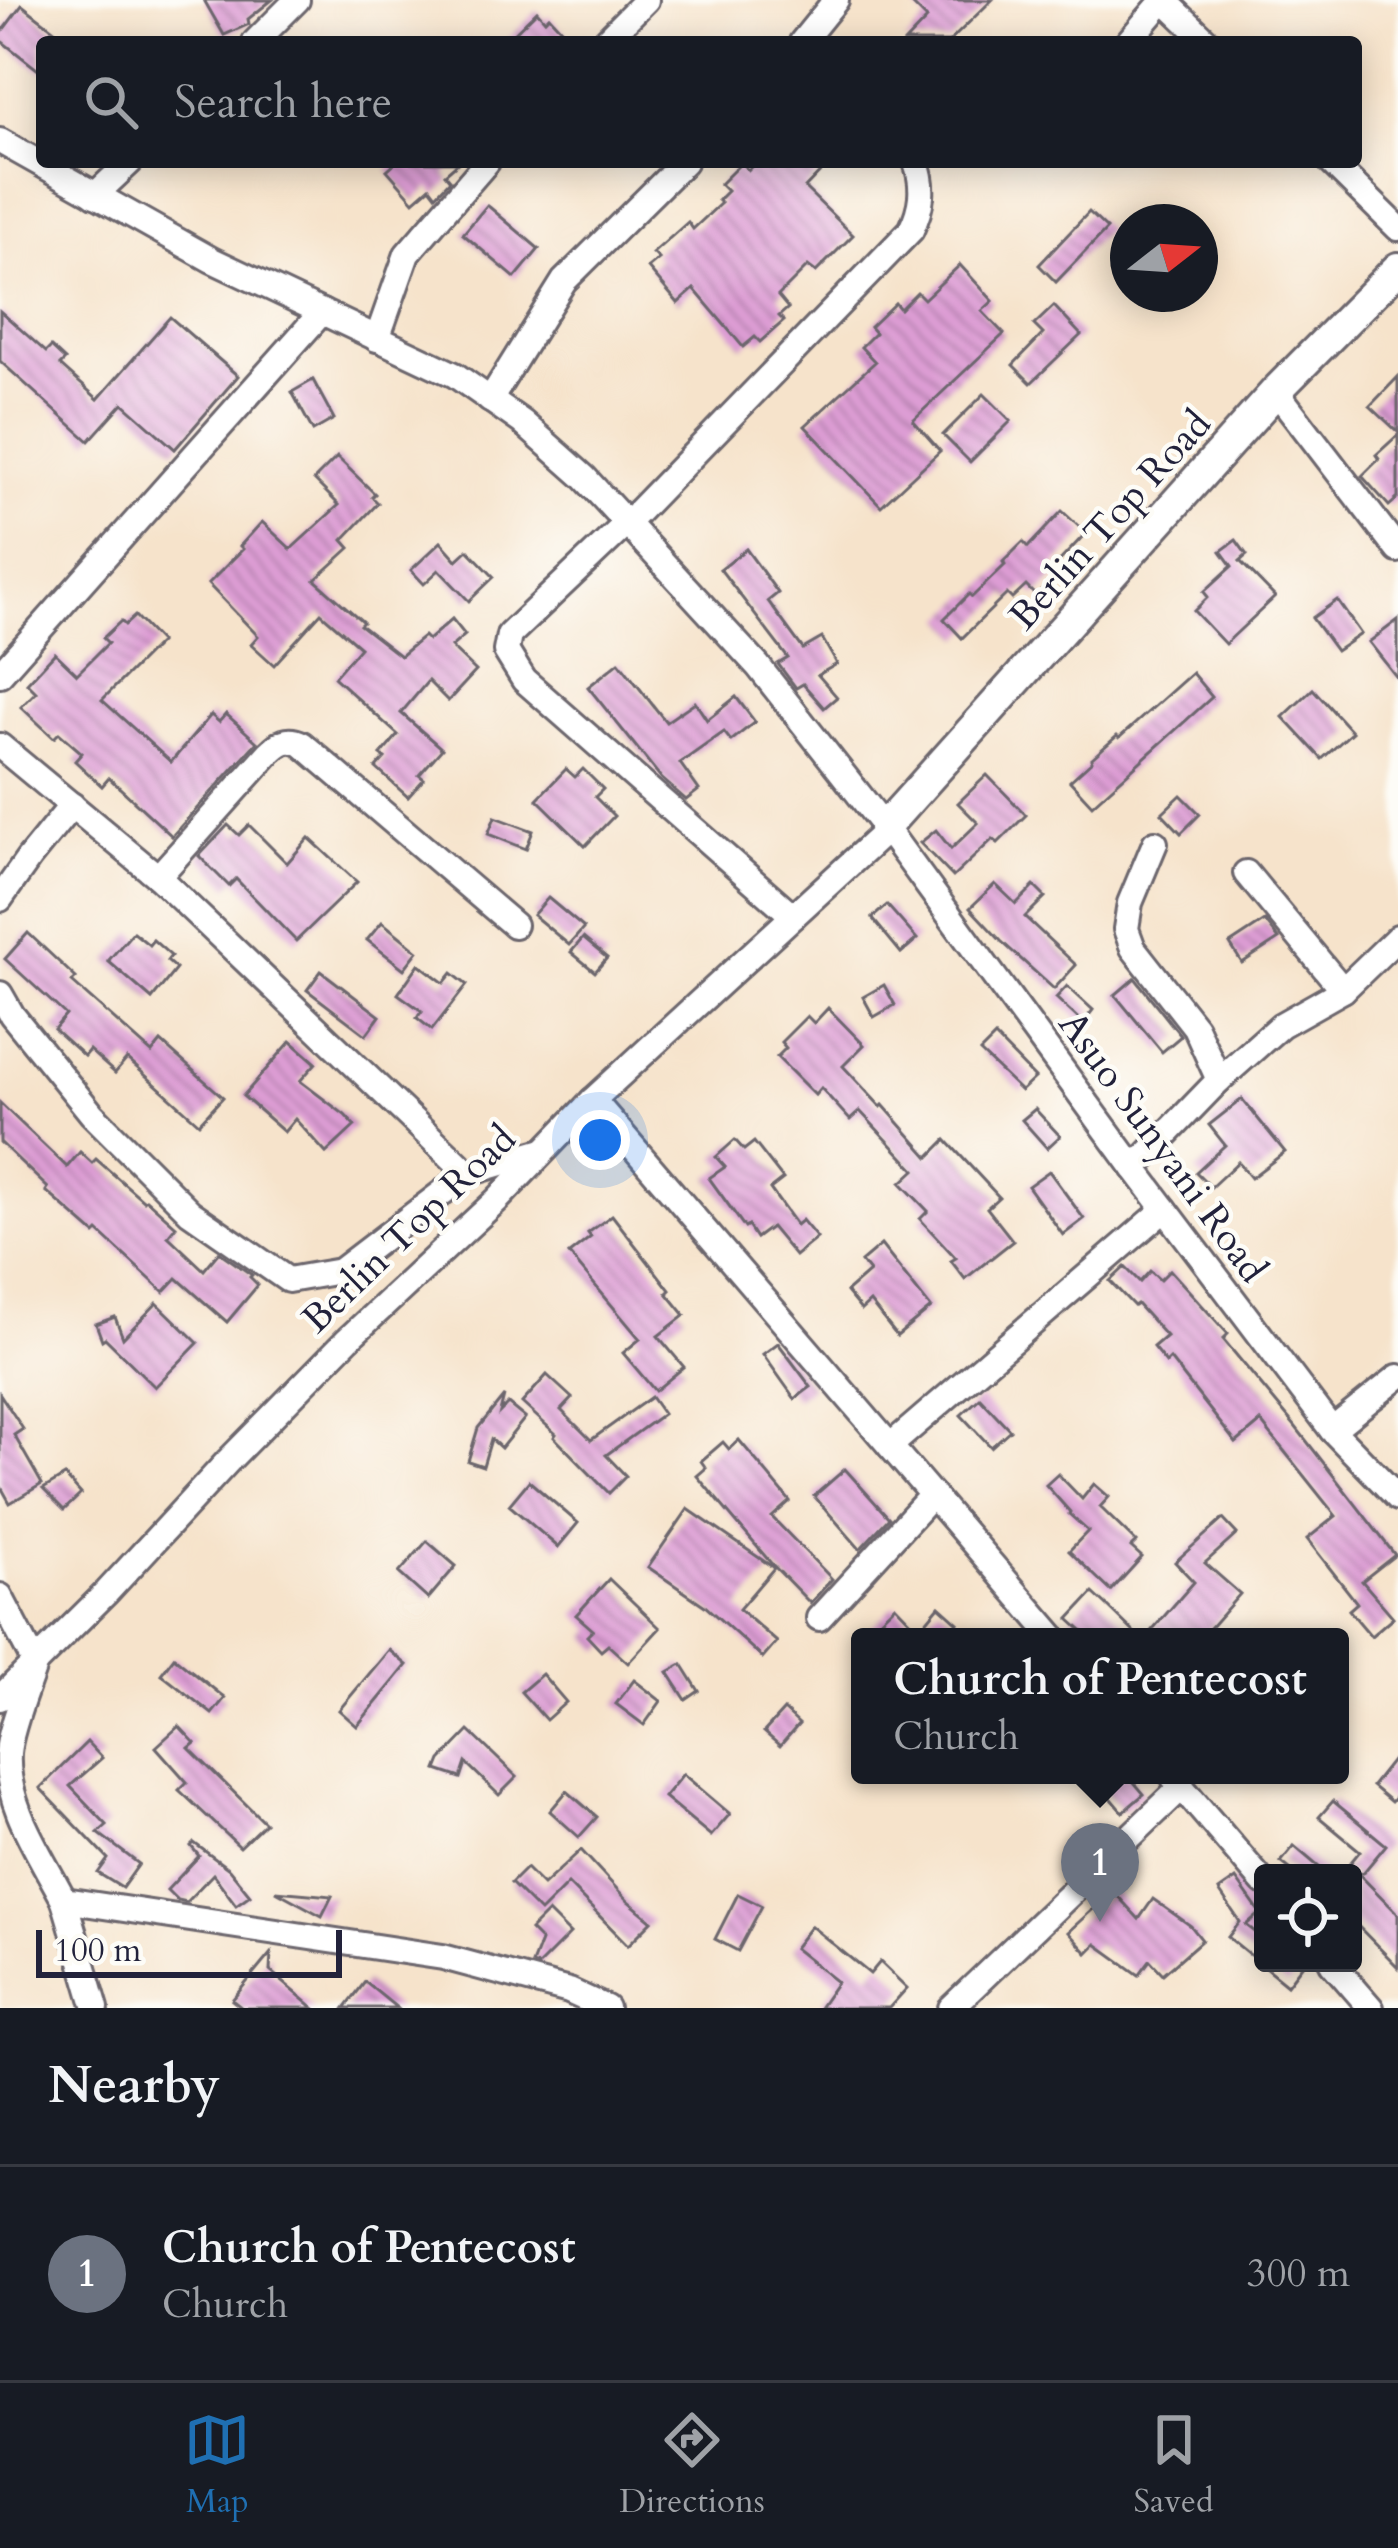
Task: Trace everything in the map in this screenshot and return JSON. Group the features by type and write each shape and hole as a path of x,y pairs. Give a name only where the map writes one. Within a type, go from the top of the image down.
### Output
{"street":[{"path":"261,36 297,0"},
{"path":"610,36 646,0"},
{"path":"807,36 836,0"},
{"path":"1133,36 1164,0 1202,36"},
{"name":"Asuo Sunyani Road","path":"6,153 36,167"},
{"name":"Asuo Sunyani Road","path":"38,168 212,260 455,375 538,436 584,477 758,666 886,829 1332,1430 1398,1498"},
{"path":"95,195 124,168"},
{"path":"377,339 406,254 483,168"},
{"path":"490,400 564,281 678,168"},
{"path":"793,916 524,680 506,651 509,634 628,522 911,230 922,198 918,168"},
{"path":"1337,168 1398,227"},
{"name":"Berlin Top Road","path":"0,1698 318,1370 497,1200 593,1100 886,829 1276,392 1398,268"},
{"path":"0,674 322,312"},
{"path":"1276,392 1398,550"},
{"path":"158,877 269,753 280,742 293,740 514,925"},
{"path":"0,746 158,877 468,1173"},
{"path":"0,899 72,805"},
{"path":"1155,843 1130,904 1126,929 1133,948 1195,1027 1219,1080"},
{"path":"1246,872 1343,990"},
{"path":"1134,1168 1219,1080 1281,1025 1343,990 1398,938"},
{"path":"0,994 92,1114 190,1212 289,1280 340,1271 468,1173 545,1150"},
{"path":"593,1100 1046,1628"},
{"path":"890,1446 1165,1210"},
{"path":"1332,1430 1398,1377"},
{"path":"819,1618 932,1495"},
{"path":"0,1596 34,1663 8,1750 10,1786 34,1846 64,1900 96,2008"},
{"path":"951,2008 1174,1784"},
{"path":"1180,1784 1254,1871"},
{"path":"64,1900 443,1957 569,1991 606,2008"},
{"path":"1340,1972 1371,2008"}],"building":[{"path":"204,0 272,0 248,19 249,24 224,35"},
{"path":"908,0 992,0 955,36 911,36 927,19"},
{"path":"22,5 62,36 36,36 36,68 0,40"},
{"path":"537,11 545,20 549,16 567,36 511,36"},
{"path":"452,168 445,174 450,180 436,195 430,187 414,201 387,170"},
{"path":"736,168 824,168 805,188 853,235 816,272 808,266 778,296 788,308 779,316 784,321 760,342 755,337 743,347 694,289 678,303 648,268 659,259 653,253 688,222 693,229 721,203 718,200 727,191 720,184"},
{"path":"487,205 539,249 515,278 463,234"},
{"path":"1089,212 1107,229 1056,282 1039,265"},
{"path":"960,265 993,301 982,311 1004,334 913,420 940,451 881,506 805,426 875,362 861,347 875,333 870,327 895,303 900,309 917,292 924,299"},
{"path":"1054,306 1081,335 1031,383 1013,365 1043,334 1034,325"},
{"path":"0,311 46,352 51,347 65,360 60,365 98,399 170,317 238,376 175,449 123,403 89,441 0,361"},
{"path":"1398,377 1398,432 1370,406"},
{"path":"313,380 334,419 313,431 292,392"},
{"path":"984,394 1011,421 970,462 943,435"},
{"path":"1398,435 1398,498 1389,506 1362,476"},
{"path":"337,457 375,494 372,497 378,503 343,540 350,548 315,580 400,656 452,619 465,635 451,647 476,671 448,701 428,681 401,713 442,749 419,775 424,779 408,797 376,768 398,735 334,677 360,647 321,613 274,665 251,644 258,636 208,584 262,522 291,549 339,505 314,480"},
{"path":"1062,511 1086,533 1051,570 1056,576 1036,596 1026,586 1012,599 1007,594 962,638 944,619 1005,565 1023,542 1028,547"},
{"path":"1236,540 1247,555 1240,561 1275,597 1225,644 1194,611 1208,597 1204,592 1232,566 1221,551"},
{"path":"441,542 457,560 468,550 494,577 469,601 439,570 424,584 411,570"},
{"path":"746,549 778,593 768,601 803,649 822,638 837,664 818,675 837,697 824,708 803,684 796,688 778,664 788,658 720,569"},
{"path":"1337,600 1361,634 1336,651 1312,618"},
{"path":"135,616 160,642 102,700 171,762 211,715 219,722 226,714 257,742 172,836 109,778 102,786 75,761 82,753 59,733 54,738 21,707 36,692 27,683 55,653 77,674 108,643 103,638 121,621 125,625"},
{"path":"1398,620 1398,679 1369,642"},
{"path":"619,662 666,722 695,702 707,720 736,697 755,722 731,741 724,732 680,763 699,790 686,800 662,779 588,687"},
{"path":"1192,673 1212,697 1092,805 1070,781"},
{"path":"1313,689 1352,732 1322,759 1283,717"},
{"path":"566,769 575,777 583,769 603,789 595,797 614,816 585,846 537,799"},
{"path":"987,775 1026,815 953,877 920,843 936,830 951,849 978,823 958,803"},
{"path":"1181,795 1200,814 1181,833 1162,813"},
{"path":"495,817 533,831 526,849 488,834"},
{"path":"228,825 239,835 249,825 287,863 309,838 357,882 296,941 236,879 229,886 199,856"},
{"path":"995,884 1016,904 1034,886 1045,897 1025,917 1076,965 1054,989 970,908"},
{"path":"548,898 584,928 569,945 533,915"},
{"path":"887,905 917,939 901,953 872,918"},
{"path":"1265,921 1279,939 1242,963 1230,944"},
{"path":"382,922 418,951 404,969 367,940"},
{"path":"133,932 149,945 153,940 171,956 167,961 176,969 152,999 108,961"},
{"path":"28,933 76,978 72,982 152,1053 161,1042 223,1097 199,1123 127,1059 115,1073 89,1050 84,1056 54,1029 66,1015 5,959"},
{"path":"583,938 607,958 595,972 571,952"},
{"path":"419,964 444,983 452,973 467,985 432,1030 417,1018 422,1011 398,994"},
{"path":"321,971 380,1016 366,1035 307,990"},
{"path":"1135,978 1181,1036 1162,1052 1115,995"},
{"path":"884,985 895,1005 874,1017 863,997"},
{"path":"1067,986 1093,1010 1083,1023 1056,998"},
{"path":"828,1008 864,1045 843,1066 929,1157 946,1140 999,1197 987,1208 1013,1241 965,1279 951,1261 956,1258 920,1219 928,1211 901,1183 915,1170 860,1111 850,1120 821,1088 815,1095 777,1057 786,1048 781,1042 807,1016 814,1023"},
{"path":"995,1037 1035,1078 1021,1091 980,1052"},
{"path":"291,1041 316,1063 300,1081 355,1126 326,1153 295,1119 284,1132 243,1096"},
{"path":"1242,1099 1285,1152 1251,1178 1238,1162 1211,1187 1196,1172 1225,1145 1209,1125"},
{"path":"0,1103 67,1167 80,1152 146,1199 176,1226 168,1236 204,1270 219,1252 252,1275 258,1285 227,1322 177,1278 164,1292 46,1191 0,1142"},
{"path":"1035,1109 1060,1136 1047,1148 1022,1120"},
{"path":"735,1140 744,1150 754,1142 783,1179 770,1189 796,1225 802,1220 817,1238 795,1256 771,1227 756,1238 709,1178 725,1167 716,1157"},
{"path":"1049,1171 1084,1219 1063,1235 1028,1186"},
{"path":"612,1215 685,1315 658,1336 684,1367 655,1391 623,1353 640,1339 569,1254"},
{"path":"881,1245 931,1308 897,1336 870,1302 861,1310 846,1292 869,1272 861,1262"},
{"path":"1125,1267 1140,1282 1150,1271 1160,1280 1170,1270 1228,1334 1223,1339 1395,1555 1362,1581 1393,1617 1371,1636 1349,1610 1357,1603 1307,1539 1336,1516 1261,1422 1236,1443 1170,1359 1166,1363 1153,1347 1166,1336 1110,1281"},
{"path":"157,1303 198,1343 155,1387 102,1340 96,1324 115,1317 123,1338"},
{"path":"778,1343 811,1387 795,1399 763,1354"},
{"path":"547,1375 572,1398 561,1410 591,1440 651,1397 663,1414 606,1455 626,1476 609,1493 522,1403"},
{"path":"0,1394 23,1429 14,1435 42,1484 10,1503 0,1485"},
{"path":"504,1396 500,1412 508,1404 525,1418 501,1448 491,1439 483,1466 468,1461 478,1428"},
{"path":"980,1398 1010,1430 991,1447 961,1415"},
{"path":"739,1440 790,1501 772,1517 832,1579 810,1603 697,1476 706,1468 701,1461 723,1442 729,1449"},
{"path":"845,1469 889,1518 860,1549 814,1496"},
{"path":"1058,1474 1082,1499 1094,1484 1109,1497 1100,1507 1136,1542 1131,1547 1142,1557 1111,1591 1069,1551 1088,1531 1046,1485"},
{"path":"65,1476 81,1494 64,1510 43,1489"},
{"path":"529,1481 578,1523 558,1547 509,1505"},
{"path":"688,1509 774,1568 739,1609 777,1642 763,1658 705,1606 648,1567"},
{"path":"1223,1519 1237,1534 1205,1563 1240,1594 1210,1628 1154,1628 1194,1582 1175,1562"},
{"path":"427,1541 456,1566 428,1599 399,1573"},
{"path":"609,1579 660,1628 628,1663 608,1645 601,1651 587,1636 593,1630 576,1615"},
{"path":"1093,1593 1130,1628 1079,1628 1069,1619"},
{"path":"895,1605 917,1628 871,1628"},
{"path":"939,1606 958,1623 954,1628 921,1628"},
{"path":"389,1650 407,1665 357,1726 339,1710"},
{"path":"174,1657 225,1698 212,1714 161,1674"},
{"path":"682,1664 699,1691 686,1700 668,1672"},
{"path":"542,1674 566,1702 546,1720 521,1692"},
{"path":"634,1680 661,1701 644,1725 616,1704"},
{"path":"784,1710 799,1724 780,1746 764,1732"},
{"path":"179,1726 195,1743 189,1748 265,1823 240,1847 179,1790 187,1782 156,1747"},
{"path":"469,1731 517,1777 499,1795 466,1763 461,1778 437,1770"},
{"path":"87,1742 102,1758 70,1786 107,1825 98,1833 139,1864 122,1888 98,1873 108,1859 40,1788"},
{"path":"1398,1753 1398,1794 1391,1802 1372,1786"},
{"path":"683,1774 730,1814 711,1836 664,1797"},
{"path":"1100,1784 1136,1784 1144,1794 1123,1812"},
{"path":"567,1791 597,1817 579,1837 550,1811"},
{"path":"1333,1801 1386,1845 1362,1873 1362,1864 1349,1864 1360,1851 1319,1817"},
{"path":"194,1843 229,1869 250,1895 236,1905 213,1874 186,1902 177,1900 167,1890 199,1856 191,1846"},
{"path":"1294,1846 1315,1864 1284,1864"},
{"path":"581,1850 652,1921 628,1945 568,1884 540,1912 511,1883 526,1868 543,1885"},
{"path":"1362,1877 1398,1914 1398,1967 1362,1930"},
{"path":"1236,1879 1254,1904 1254,1918 1246,1925 1254,1931 1254,1958 1228,1937 1240,1922 1219,1891"},
{"path":"276,1891 332,1896 322,1916"},
{"path":"1113,1891 1139,1919 1153,1899 1191,1926 1202,1940 1163,1974 1150,1960 1139,1975 1096,1944 1087,1953 1068,1932"},
{"path":"738,1894 762,1906 738,1951 715,1939"},
{"path":"548,1912 570,1934 538,1966 532,1964 541,1941 530,1930"},
{"path":"811,1926 870,1974 880,1962 907,1988 889,2008 819,2008 837,1982 794,1948"},
{"path":"271,1953 270,1971 314,2008 242,2008 232,2000"},
{"path":"1271,1972 1297,1972 1287,1985"},
{"path":"365,1982 397,2008 345,2008"}],"place":[{"name":"Church of Pentecost","path":"1100,1922"}]}
